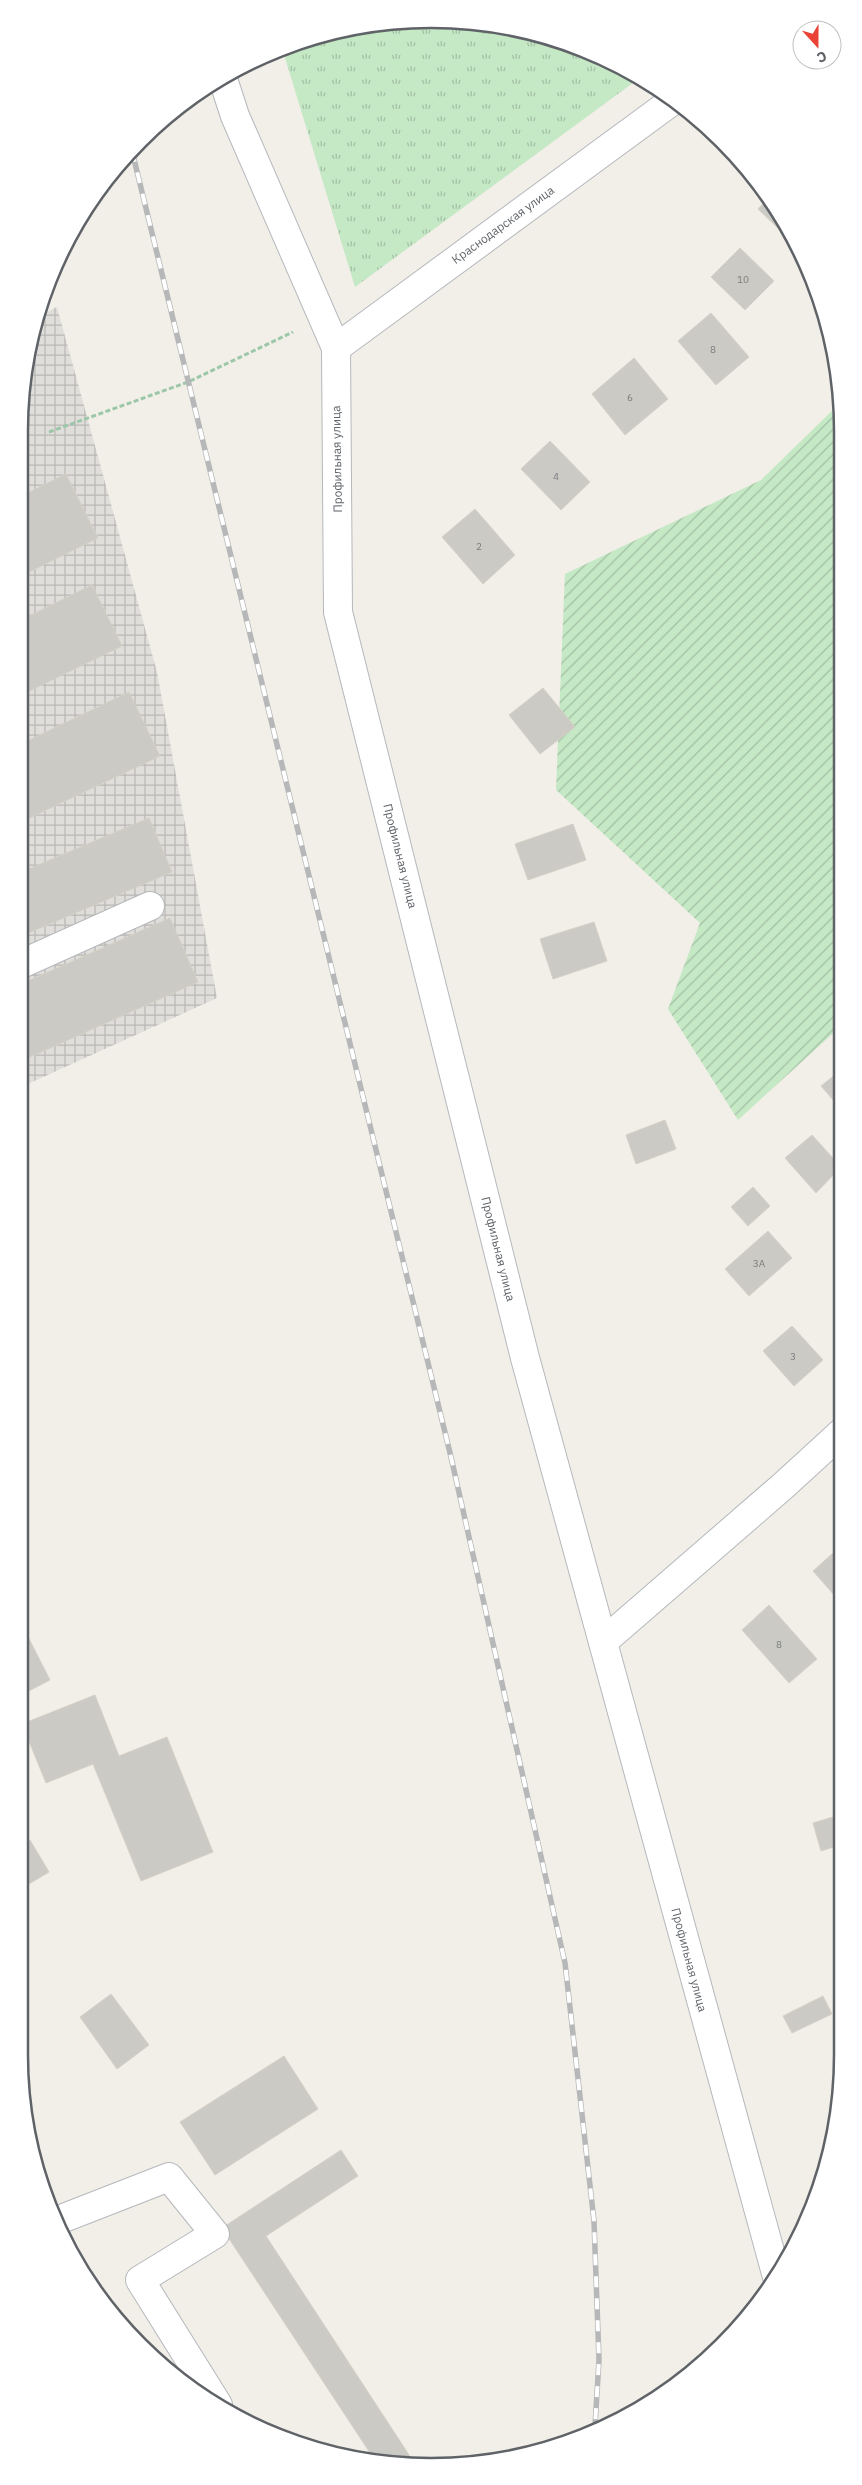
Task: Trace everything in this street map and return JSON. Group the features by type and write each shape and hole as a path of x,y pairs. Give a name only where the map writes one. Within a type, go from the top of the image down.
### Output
{"street":[{"name":"Профильная улица","path":"225,85 235,116 336,348 338,612 525,1358 773,2267"},
{"name":"Краснодарская улица","path":"336,348 668,105"},
{"path":"28,961 150,906"},
{"path":"603,1642 834,1439"},
{"path":"63,2218 169,2177 215,2234 140,2280 210,2391"}],"path":[{"path":"49,432 188,382 324,318"}],"shaded area":[{"path":"57,307 157,672 217,998 28,1084 28,405 35,352 45,313"}],"green space":[{"path":"405,28 457,28 510,35 561,49 609,69 634,82 355,287 284,55 352,35"},
{"path":"834,409 834,1032 738,1120 668,1009 700,923 556,790 565,574 761,480"}],"building":[{"path":"763,203 781,231 758,209"},
{"path":"740,248 774,281 745,310 711,277"},
{"path":"711,313 749,357 716,385 678,341"},
{"path":"634,358 668,399 625,435 592,394"},
{"path":"550,441 590,482 561,510 521,469"},
{"path":"66,474 98,538 28,573 28,493"},
{"path":"475,509 515,555 483,584 442,537"},
{"path":"92,585 122,646 28,692 28,617"},
{"path":"543,688 575,727 540,754 509,715"},
{"path":"129,692 160,756 28,819 28,741"},
{"path":"149,818 172,872 28,933 28,869"},
{"path":"573,824 586,860 528,880 515,844"},
{"path":"170,918 198,982 28,1058 28,981"},
{"path":"594,922 607,961 553,979 540,939"},
{"path":"834,1076 834,1101 821,1086"},
{"path":"665,1120 676,1149 636,1164 626,1135"},
{"path":"812,1135 834,1159 834,1174 816,1193 785,1158"},
{"path":"753,1187 770,1206 748,1226 731,1207"},
{"path":"768,1231 792,1258 749,1296 725,1269"},
{"path":"792,1326 823,1360 794,1386 763,1351"},
{"path":"834,1552 834,1595 813,1571"},
{"path":"769,1605 817,1659 789,1683 742,1630"},
{"path":"28,1637 50,1680 28,1691"},
{"path":"95,1695 119,1756 167,1737 213,1852 141,1881 93,1764 46,1783 28,1739 28,1722"},
{"path":"834,1817 834,1847 821,1851 813,1823"},
{"path":"30,1840 49,1872 28,1885 28,1841"},
{"path":"111,1994 149,2045 117,2069 80,2017"},
{"path":"823,1996 832,2014 792,2033 783,2016"},
{"path":"284,2056 318,2109 215,2175 180,2122"},
{"path":"341,2150 358,2176 266,2236 411,2457 370,2453 222,2228"}],"railway":[{"path":"134,159 451,1457 565,1963 594,2221 599,2360 595,2422"}]}
